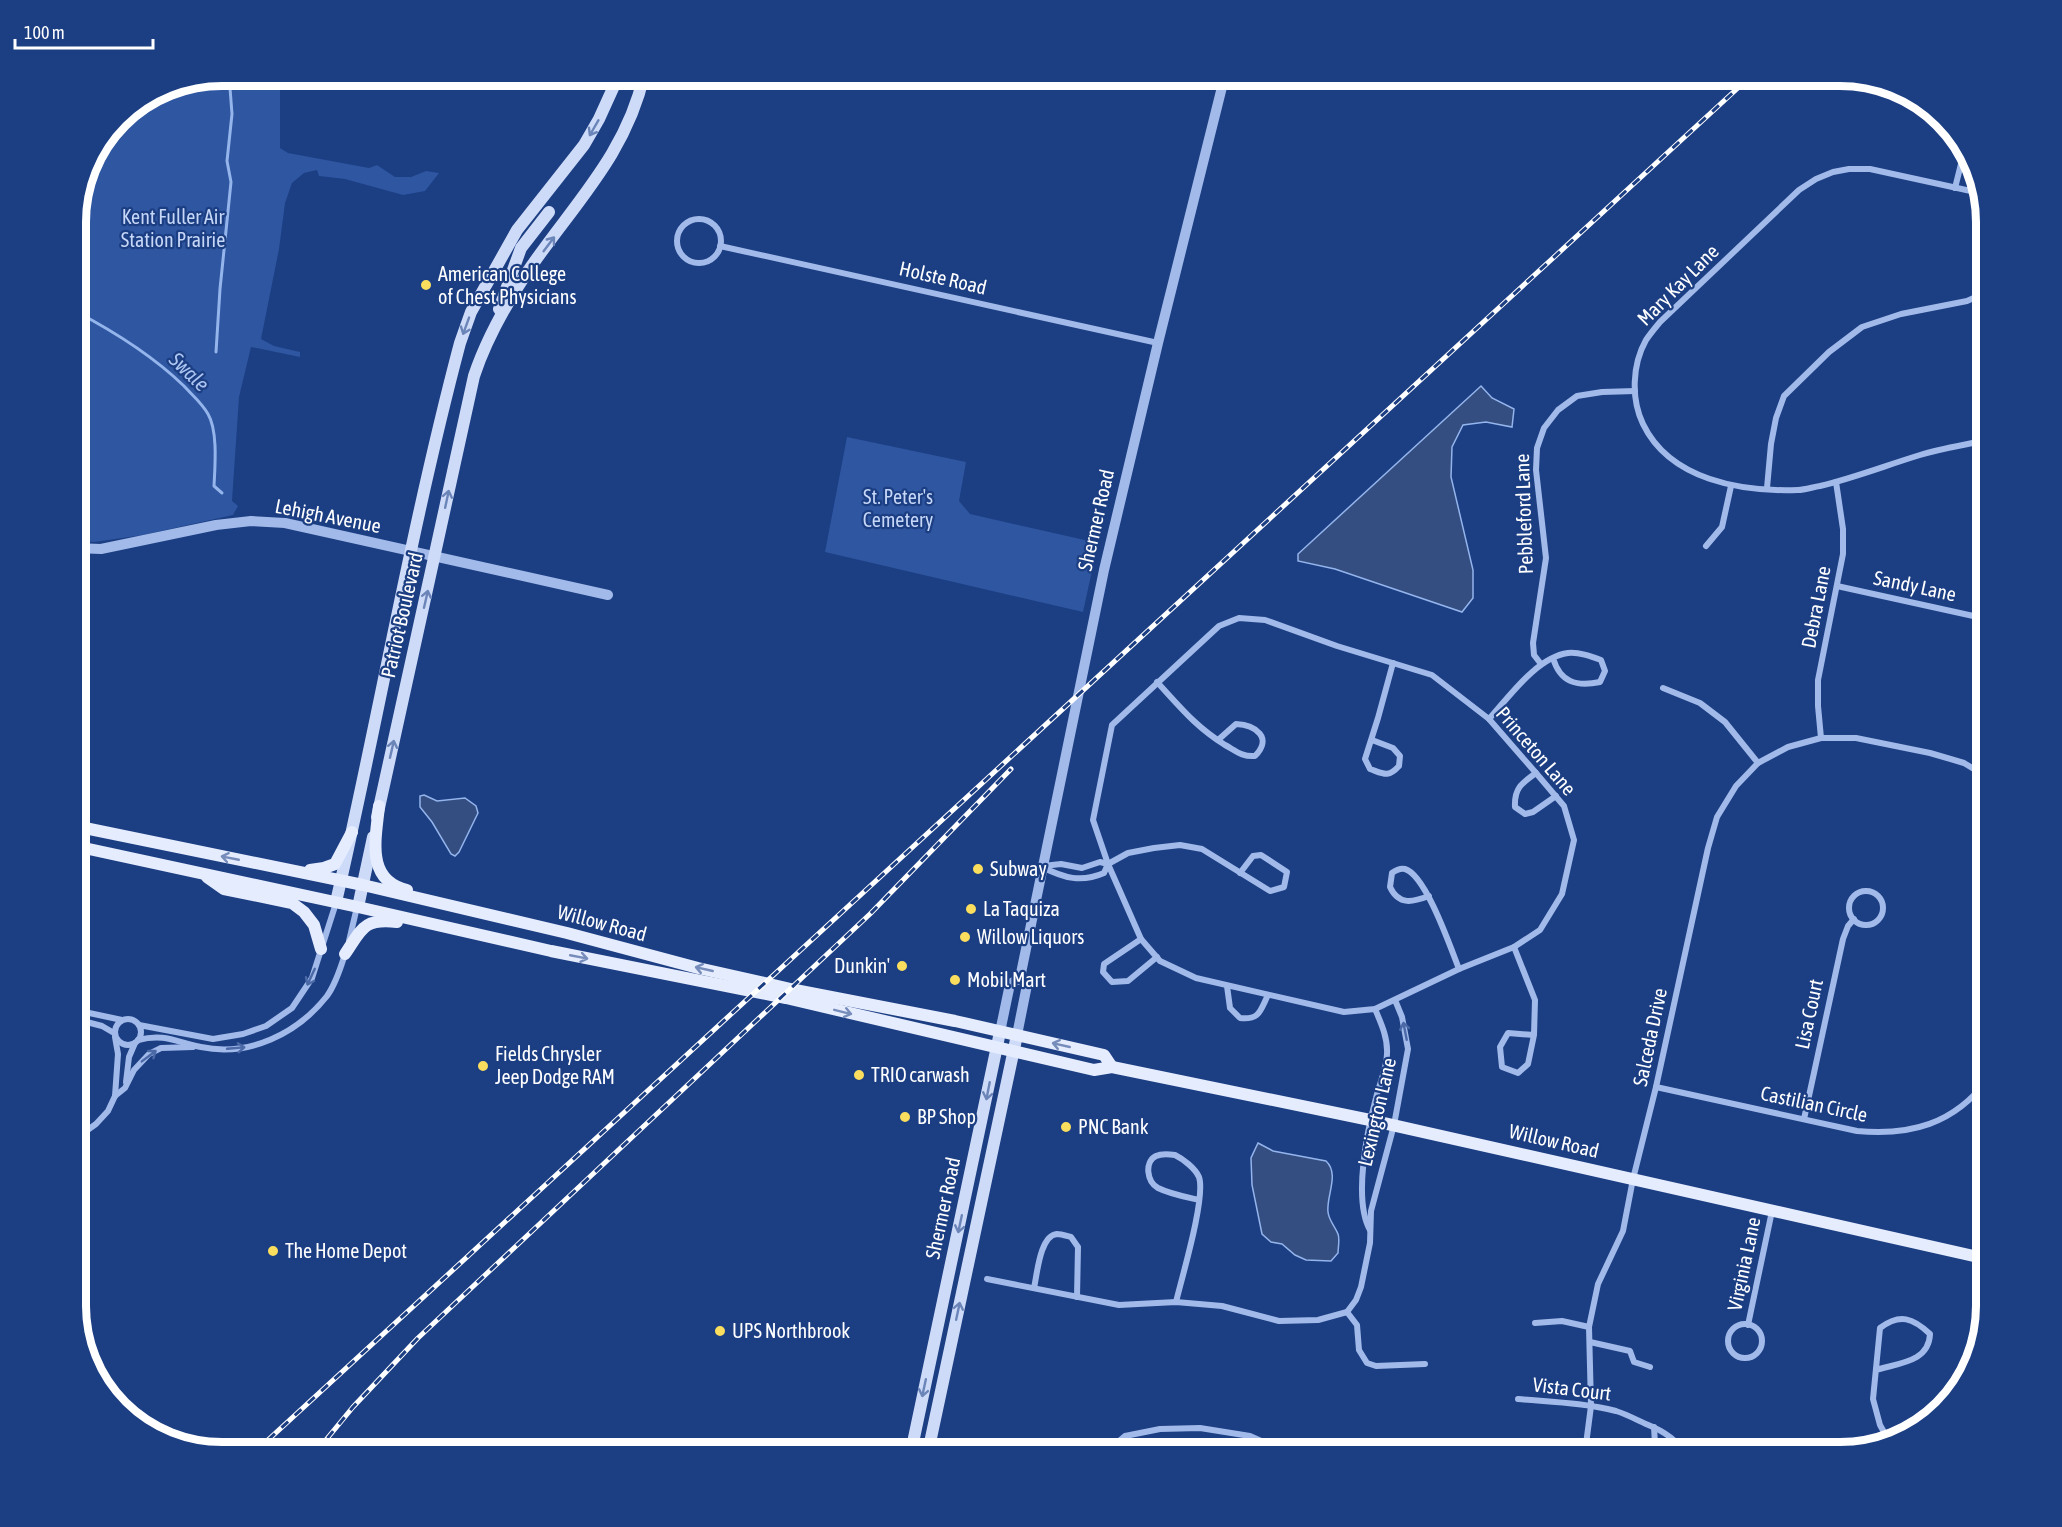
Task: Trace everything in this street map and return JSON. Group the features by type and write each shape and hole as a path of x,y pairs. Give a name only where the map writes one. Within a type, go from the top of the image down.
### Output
{"main road":[{"name":"Patriot Boulevard","path":"336,902 411,550 452,375 471,312 517,230 584,145 604,110 614,86"},
{"name":"Patriot Boulevard","path":"358,907 474,376 493,330 526,274 604,168 622,138 641,86"},
{"path":"539,203 549,212 573,211"},
{"path":"493,330 521,248 549,212"},
{"path":"379,806 375,855 379,872 386,879 403,889 510,913 567,933"},
{"name":"Willow Road","path":"86,828 341,880 567,933 729,975 1104,1055 1112,1067"},
{"path":"287,869 314,870 335,864 352,832"},
{"name":"Willow Road","path":"86,848 552,951 763,993 1094,1070 1112,1067 1394,1125 1976,1256"},
{"path":"201,873 224,889 292,903 304,912 314,925 321,950"},
{"path":"345,954 364,927 373,922 386,921 421,925 527,949 552,951"},
{"name":"Shermer Road","path":"913,1442 1000,1032"},
{"name":"Shermer Road","path":"930,1442 1017,1035"}],"street":[{"name":"Shermer Road","path":"1000,1032 1010,984 1020,978 1104,570 1222,86"},
{"path":"1954,188 1962,159"},
{"name":"Mary Kay Lane","path":"1973,192 1870,169 1849,169 1816,179 1799,190 1660,322 1646,340 1639,358 1635,391 1640,416 1649,435 1666,453 1691,472 1731,486 1799,490 1836,482 1924,454 1976,442"},
{"path":"702,220 709,222 719,232 720,246 711,260 697,263 684,258 677,245 677,238 688,222 702,220"},
{"name":"Holste Road","path":"720,246 1158,343"},
{"path":"1767,489 1774,426 1784,396 1829,352 1862,327 1901,314 1967,301 1976,297"},
{"name":"Pebbleford Lane","path":"1541,664 1534,655 1533,643 1546,558 1546,539 1536,470 1537,448 1544,428 1558,410 1577,396 1602,392 1635,391"},
{"name":"Debra Lane","path":"1821,738 1818,680 1843,554 1843,529 1836,482"},
{"path":"1706,546 1722,527 1731,486"},
{"name":"Lehigh Avenue","path":"86,548 101,549 216,525 251,521 285,523 608,595"},
{"name":"Sandy Lane","path":"1837,586 1976,616"},
{"name":"Princeton Lane","path":"1239,618 1265,620 1393,663 1432,675 1489,719 1564,806 1574,840 1562,894 1540,930 1514,947 1459,969 1375,1009 1344,1012 1196,978 1160,961 1141,939 1108,864 1093,820 1112,725 1219,626 1239,618"},
{"path":"1489,719 1541,664 1553,658 1569,653 1586,655 1600,660 1605,671 1600,682 1588,684 1573,682 1561,675 1553,658"},
{"path":"1372,740 1393,748 1400,756 1399,766 1393,773 1386,774 1370,769 1365,759 1393,663"},
{"path":"1157,682 1193,723 1218,740 1245,757 1255,756 1261,750 1263,740 1260,732 1246,724 1236,724 1218,740"},
{"path":"1663,687 1700,703 1725,722 1758,763"},
{"name":"Salceda Drive","path":"1586,1442 1591,1406 1589,1327 1598,1284 1623,1231 1708,848 1717,818 1736,786 1758,763 1788,747 1821,738 1856,738 1930,753 1964,763 1976,770"},
{"path":"1536,773 1523,783 1515,795 1515,807 1525,814 1533,812 1556,796"},
{"path":"1042,866 1059,876 1093,878 1104,873 1108,864 1128,853 1180,845 1202,849 1240,873 1270,891 1284,887 1287,872 1261,855 1253,856 1240,873"},
{"path":"1042,866 1061,864 1082,868 1100,862 1108,864"},
{"path":"1429,896 1410,903 1398,899 1390,887 1392,873 1400,869 1408,871 1429,896 1459,969"},
{"name":"Lisa Court","path":"1872,892 1880,898 1883,909 1874,922 1863,924 1854,919 1849,909 1856,894 1872,892"},
{"name":"Patriot Boulevard","path":"86,1012 133,1020 139,1025 213,1039 243,1034 266,1026 292,1008 312,978 336,902"},
{"name":"Patriot Boulevard","path":"86,1022 102,1026 124,1045 153,1036 199,1047 222,1049 245,1048 263,1043 287,1032 307,1017 328,995 345,954 358,907"},
{"name":"Lisa Court","path":"1804,1119 1843,939 1848,926 1854,919"},
{"path":"1141,939 1104,964 1103,972 1112,982 1128,981 1157,957"},
{"path":"1514,947 1535,1000 1534,1035 1528,1064 1518,1073 1502,1067 1500,1047 1508,1033 1534,1035"},
{"name":"Shermer Road","path":"1017,1035 1027,985 1020,978"},
{"path":"1227,986 1230,1008 1240,1018 1251,1019 1258,1015 1268,995"},
{"name":"Lexington Lane","path":"1347,1312 1361,1287 1371,1211 1394,1125 1408,1049 1402,1017 1395,1000"},
{"name":"Lexington Lane","path":"1370,1232 1364,1221 1362,1186 1370,1120 1387,1055 1385,1034 1375,1009"},
{"path":"86,1131 108,1111 115,1096 118,1054 115,1035 116,1025 122,1020"},
{"path":"125,1088 129,1057 141,1033 139,1025"},
{"path":"115,1096 125,1088 134,1070 149,1054 161,1048 199,1047"},
{"name":"Castilian Circle","path":"1656,1087 1857,1131 1881,1133 1910,1131 1937,1121 1966,1104 1976,1093"},
{"path":"1176,1302 1199,1200 1199,1178 1182,1158 1175,1155 1158,1155 1152,1159 1149,1164 1149,1175 1152,1183 1159,1189 1199,1200"},
{"path":"1362,1186 1376,1188"},
{"name":"Virginia Lane","path":"1748,1325 1772,1210"},
{"path":"1034,1288 1043,1246 1050,1236 1058,1234 1071,1237 1078,1247 1077,1297"},
{"path":"987,1279 1119,1305 1176,1302 1222,1306 1279,1321 1318,1320 1347,1312 1357,1325 1359,1350 1367,1363 1376,1366 1425,1364"},
{"path":"1876,1370 1920,1357 1929,1346 1930,1334 1918,1322 1902,1319 1889,1321 1880,1328 1873,1399 1880,1425 1885,1434"},
{"path":"1535,1323 1562,1321 1589,1327"},
{"name":"Virginia Lane","path":"1748,1325 1758,1330 1761,1345 1756,1354 1740,1358 1731,1352 1728,1346 1729,1335 1737,1326 1748,1325"},
{"path":"1590,1342 1630,1351 1634,1362 1650,1367"},
{"name":"Vista Court","path":"1518,1399 1591,1406 1618,1412 1654,1428 1676,1442"},
{"path":"1118,1442 1125,1436 1160,1429 1200,1428 1250,1436 1264,1442"},
{"path":"1654,1428 1655,1442"}],"green space":[{"name":"Kent Fuller Air Station Prairie","path":"221,86 280,86 280,148 288,153 369,168 377,165 395,177 411,177 426,171 439,173 425,191 403,195 345,179 319,176 317,170 304,173 292,183 285,203 279,249 261,339 274,346 300,352 300,357 251,347 239,397 232,501 238,506 233,515 143,535 86,541 86,212 90,186 96,169 108,146 125,125 146,108 186,90"},
{"path":"1838,86 1867,88 1896,97"},
{"name":"St. Peter's Cemetery","path":"847,437 966,462 959,501 970,514 1098,543 1083,612 825,552"}],"shaded area":[{"path":"1481,386 1492,398 1514,409 1512,427 1486,422 1463,425 1452,447 1451,477 1473,570 1473,598 1462,612 1335,569 1298,561 1298,554"},
{"path":"424,795 437,801 465,798 476,806 478,813 455,856 451,854 420,807 420,796"},
{"path":"1258,1143 1273,1151 1326,1161 1330,1166 1332,1179 1328,1212 1339,1241 1338,1253 1331,1261 1306,1260 1295,1255 1282,1244 1271,1242 1262,1234 1252,1185 1251,1158"}],"waterway":[{"path":"216,352 231,182 227,161 232,114 230,86"},
{"name":"Swale","path":"86,317 146,354 172,375 203,406 213,430 214,486 222,493"}],"railway":[{"path":"266,1442 1740,86"},
{"path":"324,1442 353,1407 418,1338 870,914 1011,769"}],"place":[{"name":"American College of Chest Physicians","path":"426,285"},
{"name":"Subway","path":"978,869"},
{"name":"La Taquiza","path":"971,909"},
{"name":"Willow Liquors","path":"965,937"},
{"name":"Dunkin'","path":"902,966"},
{"name":"Mobil Mart","path":"955,980"},
{"name":"Fields Chrysler Jeep Dodge RAM","path":"483,1066"},
{"name":"TRIO carwash","path":"859,1075"},
{"name":"BP Shop","path":"905,1117"},
{"name":"PNC Bank","path":"1066,1127"},
{"name":"The Home Depot","path":"273,1251"},
{"name":"UPS Northbrook","path":"720,1331"}]}
